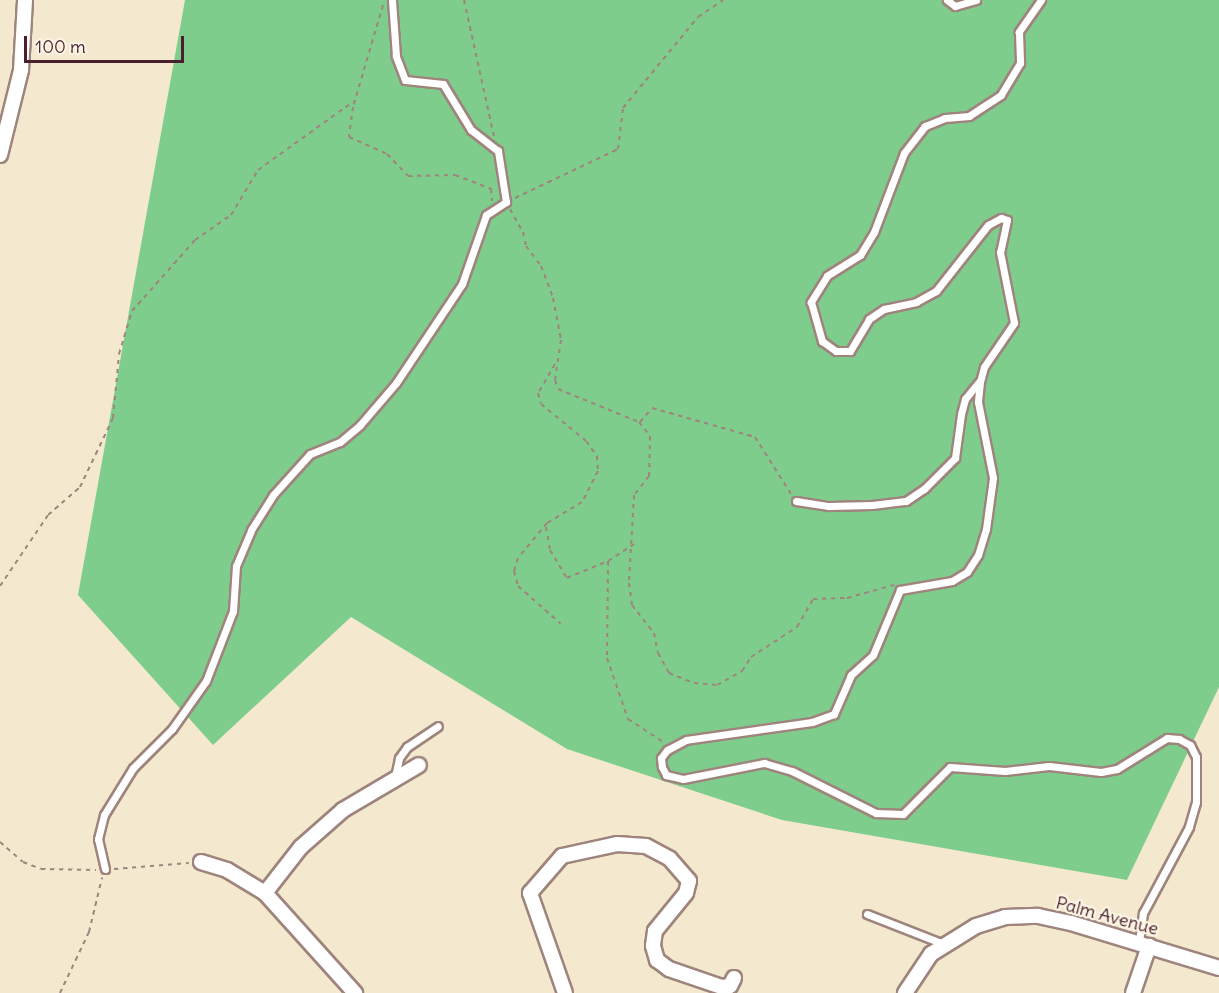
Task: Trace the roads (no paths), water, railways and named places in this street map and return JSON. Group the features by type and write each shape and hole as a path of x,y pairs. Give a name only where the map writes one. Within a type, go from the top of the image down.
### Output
{"street":[{"path":"0,155 21,70 25,0"},
{"path":"265,893 301,847 343,810 395,777 419,765"},
{"path":"565,993 530,893 562,856 617,844 646,846 670,859 689,881 686,893 655,932 653,946 657,960 669,969 722,987 730,986 734,978"},
{"path":"201,862 226,870 265,893 355,993"},
{"name":"Palm Avenue","path":"905,993 931,954 944,944 976,926 1005,917 1038,916 1219,968"},
{"path":"1133,993 1144,945"}],"lane":[{"path":"105,869 98,839 104,814 133,768 172,729 206,681 233,611 236,566 250,530 273,495 310,454 340,442 360,425 396,383 462,284 481,225 494,210 506,202 498,151 471,130 443,84 405,80 396,56 392,0"},
{"path":"946,0 955,6 976,0"},
{"path":"1041,0 1019,32 1020,63 1001,95 969,116 945,118 925,126 904,153 873,232 860,255 827,276 811,302 822,340 836,351 850,351 869,319 884,309 916,302 936,291 988,225 1001,218 1007,220 1002,266 1014,323 984,367 980,382 978,402 993,478 986,529 978,555 967,572 952,582 912,585 900,590 873,655 851,675 834,714 812,722 686,740 673,747 661,759 666,775 683,779 764,763 792,771 876,813 903,814 950,767 1005,771 1049,766 1101,772 1117,769 1167,738 1179,739 1190,745 1196,757 1196,802 1189,827 1143,913 1144,945"},
{"path":"796,501 829,506 906,501 924,489 955,458 965,399 980,382"},
{"path":"395,777 399,758 407,747 438,726"},
{"path":"867,914 944,944"}]}
